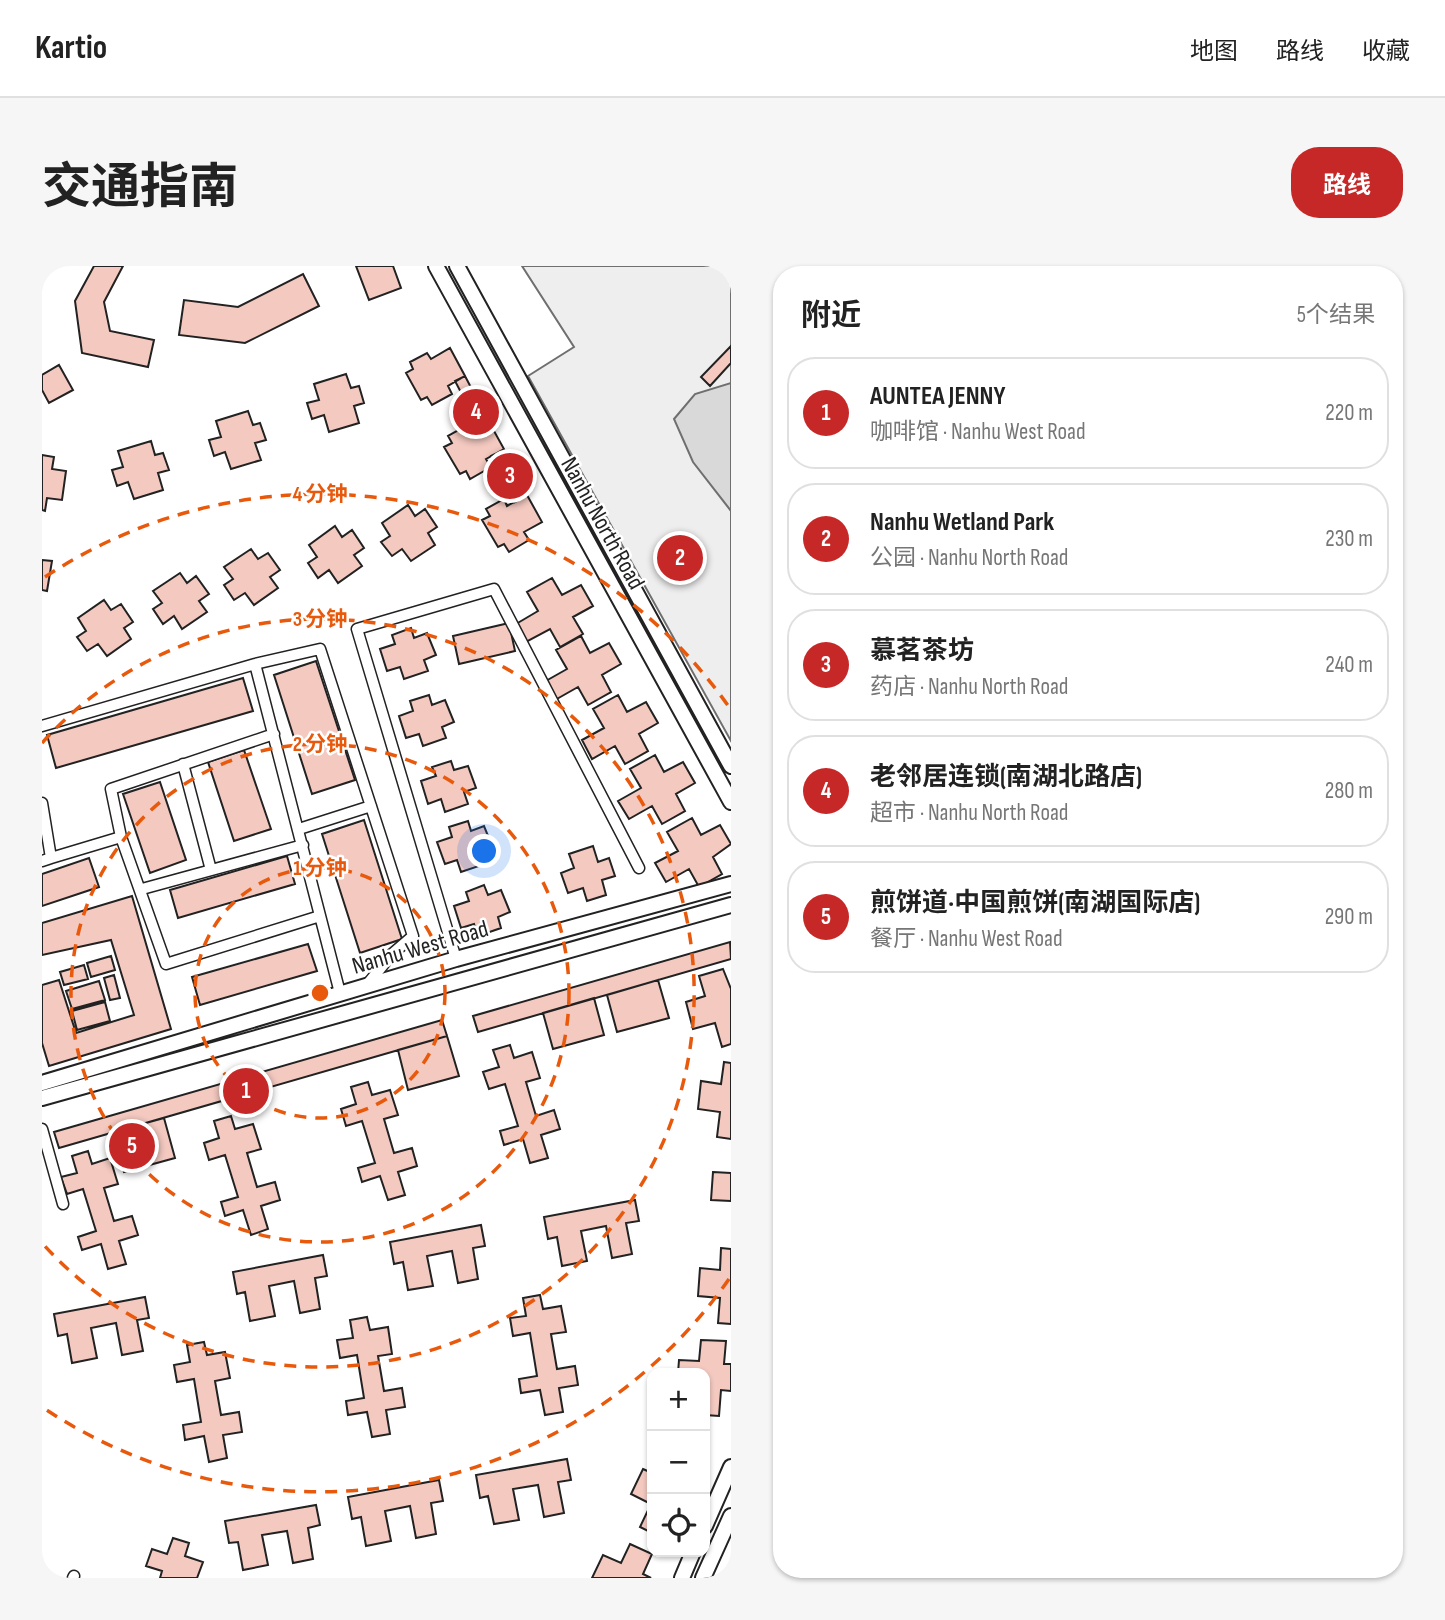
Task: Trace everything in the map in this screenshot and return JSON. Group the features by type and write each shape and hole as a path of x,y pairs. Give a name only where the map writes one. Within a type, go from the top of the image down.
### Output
{"main road":[{"name":"Nanhu North Road","path":"436,266 731,802"},
{"name":"Nanhu North Road","path":"457,266 731,766"},
{"name":"Nanhu West Road","path":"42,1083 457,959 731,884"},
{"name":"Nanhu West Road","path":"42,1098 731,905"},
{"path":"710,1515 731,1467"},
{"path":"703,1578 731,1516"},
{"path":"682,1578 691,1557"}],"street":[{"path":"457,959 357,629 494,589 639,868"},
{"path":"42,726 255,664 320,649 413,936 392,954 366,986"},
{"path":"255,664 340,993"},
{"path":"274,734 111,789 121,837 142,889 166,964 320,916"},
{"path":"183,764 211,870"},
{"path":"42,803 47,859 121,837"},
{"path":"299,829 371,806"},
{"path":"142,889 303,845"},
{"path":"42,1129 64,1204"}],"shaded area":[{"path":"522,266 731,266 731,741 528,376 574,347"},
{"path":"731,383 731,511 693,462 674,419 695,394"}],"building":[{"path":"94,266 123,266 104,302 110,331 154,340 148,367 82,353 75,301"},
{"path":"356,266 393,266 401,288 369,300"},
{"path":"303,274 319,306 245,343 179,335 184,300 238,307"},
{"path":"731,346 731,363 710,386 701,377"},
{"path":"450,348 465,376 448,386 452,394 432,405 427,397 421,400 406,373 413,369 410,362 427,353 431,359"},
{"path":"59,365 73,390 49,403 42,390 42,375"},
{"path":"346,374 351,388 359,386 364,403 354,406 359,423 329,432 324,415 312,419 307,403 319,400 314,384"},
{"path":"465,376 489,422 479,427 455,381"},
{"path":"248,411 253,425 260,423 266,440 255,443 261,460 231,469 225,452 214,456 209,440 221,437 216,421"},
{"path":"489,422 504,449 486,459 491,467 470,479 466,471 460,474 444,447 452,443 448,436 466,426 469,433"},
{"path":"151,441 155,455 163,453 169,470 158,473 163,490 134,499 128,482 117,486 112,470 123,467 118,451"},
{"path":"503,450 527,495 515,502 491,456"},
{"path":"42,455 54,457 52,469 66,471 62,500 47,498 45,511 42,510"},
{"path":"527,495 542,522 524,532 529,540 509,552 504,544 498,547 482,520 490,516 486,509 504,499 507,506"},
{"path":"408,505 415,516 425,509 437,527 428,533 435,545 411,561 402,549 392,556 381,542 390,536 382,523"},
{"path":"335,526 342,537 352,530 364,548 354,555 362,566 338,583 329,570 318,578 308,563 317,557 309,545"},
{"path":"251,549 258,559 268,553 280,570 270,577 278,588 254,605 245,593 234,600 224,585 233,579 224,567"},
{"path":"42,560 52,561 47,591 42,590"},
{"path":"180,573 187,583 196,576 209,594 199,601 207,612 182,629 174,616 163,624 153,609 162,603 153,591"},
{"path":"552,578 562,595 581,585 593,606 573,617 583,634 560,647 550,629 526,642 516,624 538,611 527,592"},
{"path":"104,600 111,610 121,604 133,622 124,628 131,639 107,656 98,644 87,651 77,637 86,631 78,618"},
{"path":"509,623 515,651 459,664 453,636"},
{"path":"411,628 414,638 427,633 436,655 424,660 428,671 404,679 400,667 387,671 380,649 395,644 392,635"},
{"path":"581,636 590,653 609,643 621,664 602,675 611,692 588,705 578,687 555,700 544,682 567,669 556,650"},
{"path":"316,661 355,780 312,794 274,675"},
{"path":"243,678 253,711 56,768 47,735"},
{"path":"429,695 432,705 445,700 454,722 442,727 446,738 423,746 419,734 406,738 399,716 413,711 410,701"},
{"path":"618,695 627,712 646,702 658,723 639,734 648,751 625,764 615,746 592,759 582,740 604,728 593,709"},
{"path":"244,750 271,829 234,841 208,762"},
{"path":"655,755 664,772 683,762 695,783 676,794 685,811 662,824 652,806 629,819 618,801 641,788 630,769"},
{"path":"451,761 454,770 468,766 476,788 464,792 468,804 445,812 441,799 428,804 421,781 436,776 432,767"},
{"path":"160,782 186,860 150,873 123,794"},
{"path":"692,818 701,835 720,825 731,844 713,857 722,874 699,887 689,869 666,882 655,863 678,851 667,832"},
{"path":"364,820 402,939 360,953 322,834"},
{"path":"468,821 471,831 484,826 493,848 481,853 485,864 461,872 457,860 445,864 437,842 452,837 449,827"},
{"path":"593,846 598,862 609,858 615,876 602,880 606,895 587,901 583,888 568,893 561,873 574,868 569,854"},
{"path":"287,856 295,884 178,918 170,890"},
{"path":"89,858 99,887 42,906 42,874"},
{"path":"484,885 488,895 501,890 510,912 498,917 501,928 478,936 474,924 461,928 454,906 469,901 466,892"},
{"path":"132,896 171,1029 49,1066 42,1043 42,985 59,980 76,1033 134,1015 111,940 42,955 42,923"},
{"path":"730,942 731,959 478,1032 473,1016"},
{"path":"308,944 317,971 200,1005 192,977"},
{"path":"111,956 115,970 91,977 87,963"},
{"path":"84,965 88,979 64,985 60,972"},
{"path":"723,969 731,989 731,1044 722,1047 715,1023 693,1029 686,1002 705,996 699,976"},
{"path":"114,975 120,998 110,1000 104,978"},
{"path":"658,980 669,1018 617,1032 607,995"},
{"path":"99,981 105,1000 72,1009 66,991"},
{"path":"594,998 604,1035 553,1049 543,1013"},
{"path":"105,1002 110,1021 77,1030 72,1011"},
{"path":"442,1020 447,1036 59,1148 54,1132"},
{"path":"447,1036 459,1076 408,1090 398,1050"},
{"path":"510,1045 514,1058 532,1052 540,1078 526,1082 536,1116 554,1110 560,1129 541,1135 548,1158 530,1163 523,1139 504,1145 500,1131 518,1126 505,1084 489,1089 483,1072 499,1067 493,1050"},
{"path":"724,1062 731,1063 731,1139 717,1137 720,1112 698,1109 701,1081 721,1084"},
{"path":"368,1082 372,1095 390,1090 398,1115 384,1119 394,1153 412,1148 417,1166 398,1172 405,1195 388,1200 380,1176 362,1182 358,1168 375,1163 362,1121 346,1126 341,1109 356,1104 351,1087"},
{"path":"231,1116 235,1129 253,1124 261,1149 247,1153 257,1187 275,1182 280,1200 261,1206 268,1229 251,1235 243,1210 225,1216 221,1202 238,1197 225,1155 209,1160 204,1143 219,1138 214,1121"},
{"path":"164,1118 175,1158 124,1172 113,1132"},
{"path":"88,1151 92,1164 110,1158 118,1184 104,1188 114,1221 132,1216 138,1235 119,1241 126,1264 108,1269 101,1244 82,1250 78,1237 96,1231 83,1189 67,1194 61,1177 77,1173 72,1156"},
{"path":"713,1172 731,1173 731,1201 711,1200"},
{"path":"635,1200 639,1221 626,1223 632,1254 612,1258 606,1226 581,1231 587,1261 562,1266 557,1237 548,1239 544,1217"},
{"path":"481,1225 485,1246 473,1248 478,1279 458,1283 452,1251 427,1256 433,1286 408,1290 403,1262 394,1264 390,1242"},
{"path":"721,1248 731,1249 731,1324 718,1323 720,1298 698,1296 700,1268 720,1270"},
{"path":"323,1255 327,1276 315,1278 320,1309 300,1313 294,1281 269,1286 275,1316 250,1321 245,1292 237,1294 233,1272"},
{"path":"540,1295 543,1309 561,1306 566,1332 551,1334 557,1369 575,1366 578,1385 559,1388 563,1412 545,1415 540,1390 521,1393 519,1379 537,1376 530,1333 513,1336 510,1318 526,1316 523,1298"},
{"path":"145,1297 149,1318 137,1320 143,1351 122,1355 116,1323 91,1328 97,1358 72,1363 67,1334 58,1336 54,1314"},
{"path":"367,1317 370,1330 388,1327 392,1354 378,1356 384,1391 402,1388 405,1407 386,1410 390,1434 372,1437 367,1412 348,1415 346,1401 364,1398 357,1355 340,1358 337,1340 353,1338 350,1320"},
{"path":"701,1340 726,1341 724,1364 731,1364 731,1391 721,1390 719,1416 710,1415 710,1368 678,1368 679,1360 699,1361"},
{"path":"204,1342 207,1355 225,1352 230,1378 215,1381 221,1415 239,1412 242,1432 223,1435 227,1458 209,1462 204,1436 185,1440 183,1425 201,1422 194,1379 177,1382 174,1365 190,1362 187,1345"},
{"path":"567,1459 571,1480 558,1482 564,1513 544,1517 538,1485 513,1489 519,1520 494,1524 488,1496 480,1498 476,1475"},
{"path":"643,1469 647,1471 647,1502 631,1494"},
{"path":"439,1480 443,1501 431,1503 436,1534 416,1538 410,1506 385,1511 391,1541 366,1546 361,1517 352,1519 348,1497"},
{"path":"316,1505 320,1525 308,1528 313,1559 293,1563 287,1531 262,1535 268,1565 243,1570 238,1542 229,1543 225,1521"},
{"path":"647,1512 647,1530 640,1527"},
{"path":"173,1538 189,1543 185,1556 203,1562 197,1578 160,1578 162,1571 146,1566 152,1549 167,1554"},
{"path":"630,1544 647,1552 647,1557 651,1557 643,1574 651,1578 592,1578 603,1555 621,1563"}],"place":[{"name":"老邻居连锁(南湖北路店)","path":"476,412"},
{"name":"慕茗茶坊","path":"510,476"},
{"name":"Nanhu Wetland Park","path":"680,558"},
{"name":"AUNTEA JENNY","path":"246,1091"},
{"name":"煎饼道·中国煎饼(南湖国际店)","path":"132,1146"}]}
